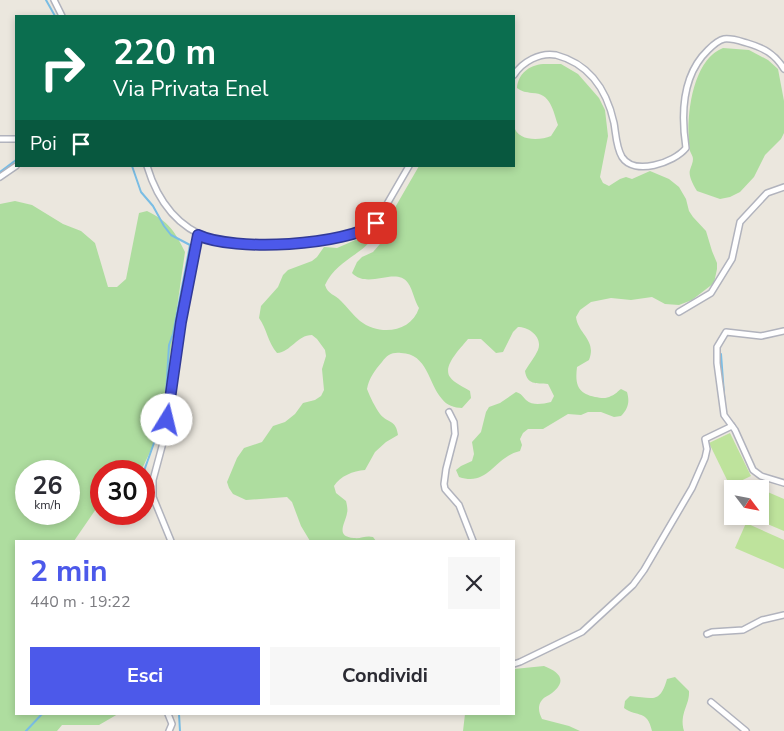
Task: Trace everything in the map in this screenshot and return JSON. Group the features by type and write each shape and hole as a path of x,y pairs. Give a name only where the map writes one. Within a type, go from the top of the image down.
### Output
{"street":[{"path":"54,0 62,15"},
{"path":"515,74 525,62 549,54 561,57 582,67 597,82 609,102 618,148 622,158 631,164 644,166 671,160 686,148 683,127 686,94 695,67 711,47 723,39 735,39 777,57 784,68"},
{"path":"0,139 15,139"},
{"path":"0,177 15,167"},
{"path":"147,167 157,192 172,214 185,227 198,235 211,239 269,246 351,235 368,229 376,223 408,167"},
{"path":"680,312 711,293 732,260 740,222 767,193 784,187"},
{"path":"172,540 153,497 153,480 164,439 181,322 198,235"},
{"path":"784,331 761,336 726,332 717,347 717,363 724,415 732,426 753,470 761,476 784,483"},
{"path":"448,412 454,422 455,434 444,484 445,489 459,505 473,540"},
{"path":"515,664 582,632 633,585 644,570 692,488 705,458 707,449 706,439 732,426"},
{"path":"707,634 743,630 762,620 784,615"},
{"path":"712,702 746,731"},
{"path":"168,715 172,724 169,731"}],"green space":[{"path":"723,48 749,50 768,60 778,69 784,101 784,133 781,139 765,155 754,177 740,192 720,199 697,191 692,181 690,172 693,159 690,151 689,124 690,109 697,78 712,55"},
{"path":"561,64 578,74 599,98 605,110 608,136 600,177 603,183 609,186 620,179 626,177 632,179 650,171 669,179 679,187 686,199 689,211 706,231 717,263 714,283 692,300 679,305 665,304 652,297 631,300 611,298 591,302 580,310 576,317 577,323 589,342 591,353 589,360 577,367 576,378 578,387 584,393 601,398 607,398 621,389 627,392 628,405 625,411 621,416 614,417 601,412 588,412 581,415 568,414 543,429 528,429 520,439 522,445 520,451 511,454 485,475 478,478 459,477 456,470 472,461 474,454 472,442 481,432 489,407 500,403 516,392 529,402 535,404 551,402 554,396 548,384 530,381 526,376 525,371 538,350 539,341 537,337 530,331 518,327 513,332 503,352 496,353 481,339 468,339 453,357 448,368 450,377 470,391 471,398 462,408 451,406 444,401 417,358 401,353 388,356 373,374 367,389 378,411 383,417 394,424 398,435 386,442 375,452 365,470 347,475 334,486 336,493 347,504 343,529 344,535 357,538 373,537 375,540 309,540 301,526 292,502 287,497 246,500 233,494 227,482 237,458 244,448 262,442 273,426 285,422 295,414 303,403 315,400 321,396 324,390 322,369 326,356 325,350 317,339 312,335 307,336 298,340 286,350 277,353 259,318 261,306 278,287 283,275 288,270 312,261 324,247 337,248 367,235 374,237 335,270 325,285 326,288 357,319 368,326 376,329 394,330 409,323 419,308 408,283 403,278 396,277 359,278 352,273 357,262 362,257 373,252 386,237 393,211 418,167 515,167 515,128 519,135 524,137 541,139 551,136 558,125 553,109 547,99 538,94 524,92 517,88 520,78 525,71 538,65"},
{"path":"15,201 32,205 63,224 81,231 95,243 108,287 117,287 126,279 139,213 147,211 166,223 178,238 185,252 159,433 146,460 90,460 90,518 75,540 15,540 15,715 116,715 99,725 62,725 57,731 0,731 0,204"},
{"path":"730,433 751,476 743,480 727,480 709,443"},
{"path":"769,493 784,499 784,531 769,525"},
{"path":"745,525 750,525 784,540 784,569 735,548"},
{"path":"544,666 554,671 560,677 560,684 540,702 539,709 542,719 580,731 463,731 465,715 515,715 515,669"},
{"path":"675,677 689,691 683,719 684,731 652,731 645,717 624,708 625,701 630,696 654,698 658,696 662,692 667,679"}],"waterway":[{"path":"46,0 54,15"},
{"path":"0,172 15,161"},
{"path":"132,167 141,192 153,206 164,226 171,235 190,245 173,334 169,345 165,412 148,460"},
{"path":"721,354 725,408"},
{"path":"26,731 41,715"},
{"path":"179,715 180,731"}],"route":[{"path":"167,420 181,322 198,235 204,238 242,244 269,246 351,235 368,229 376,223"}]}
